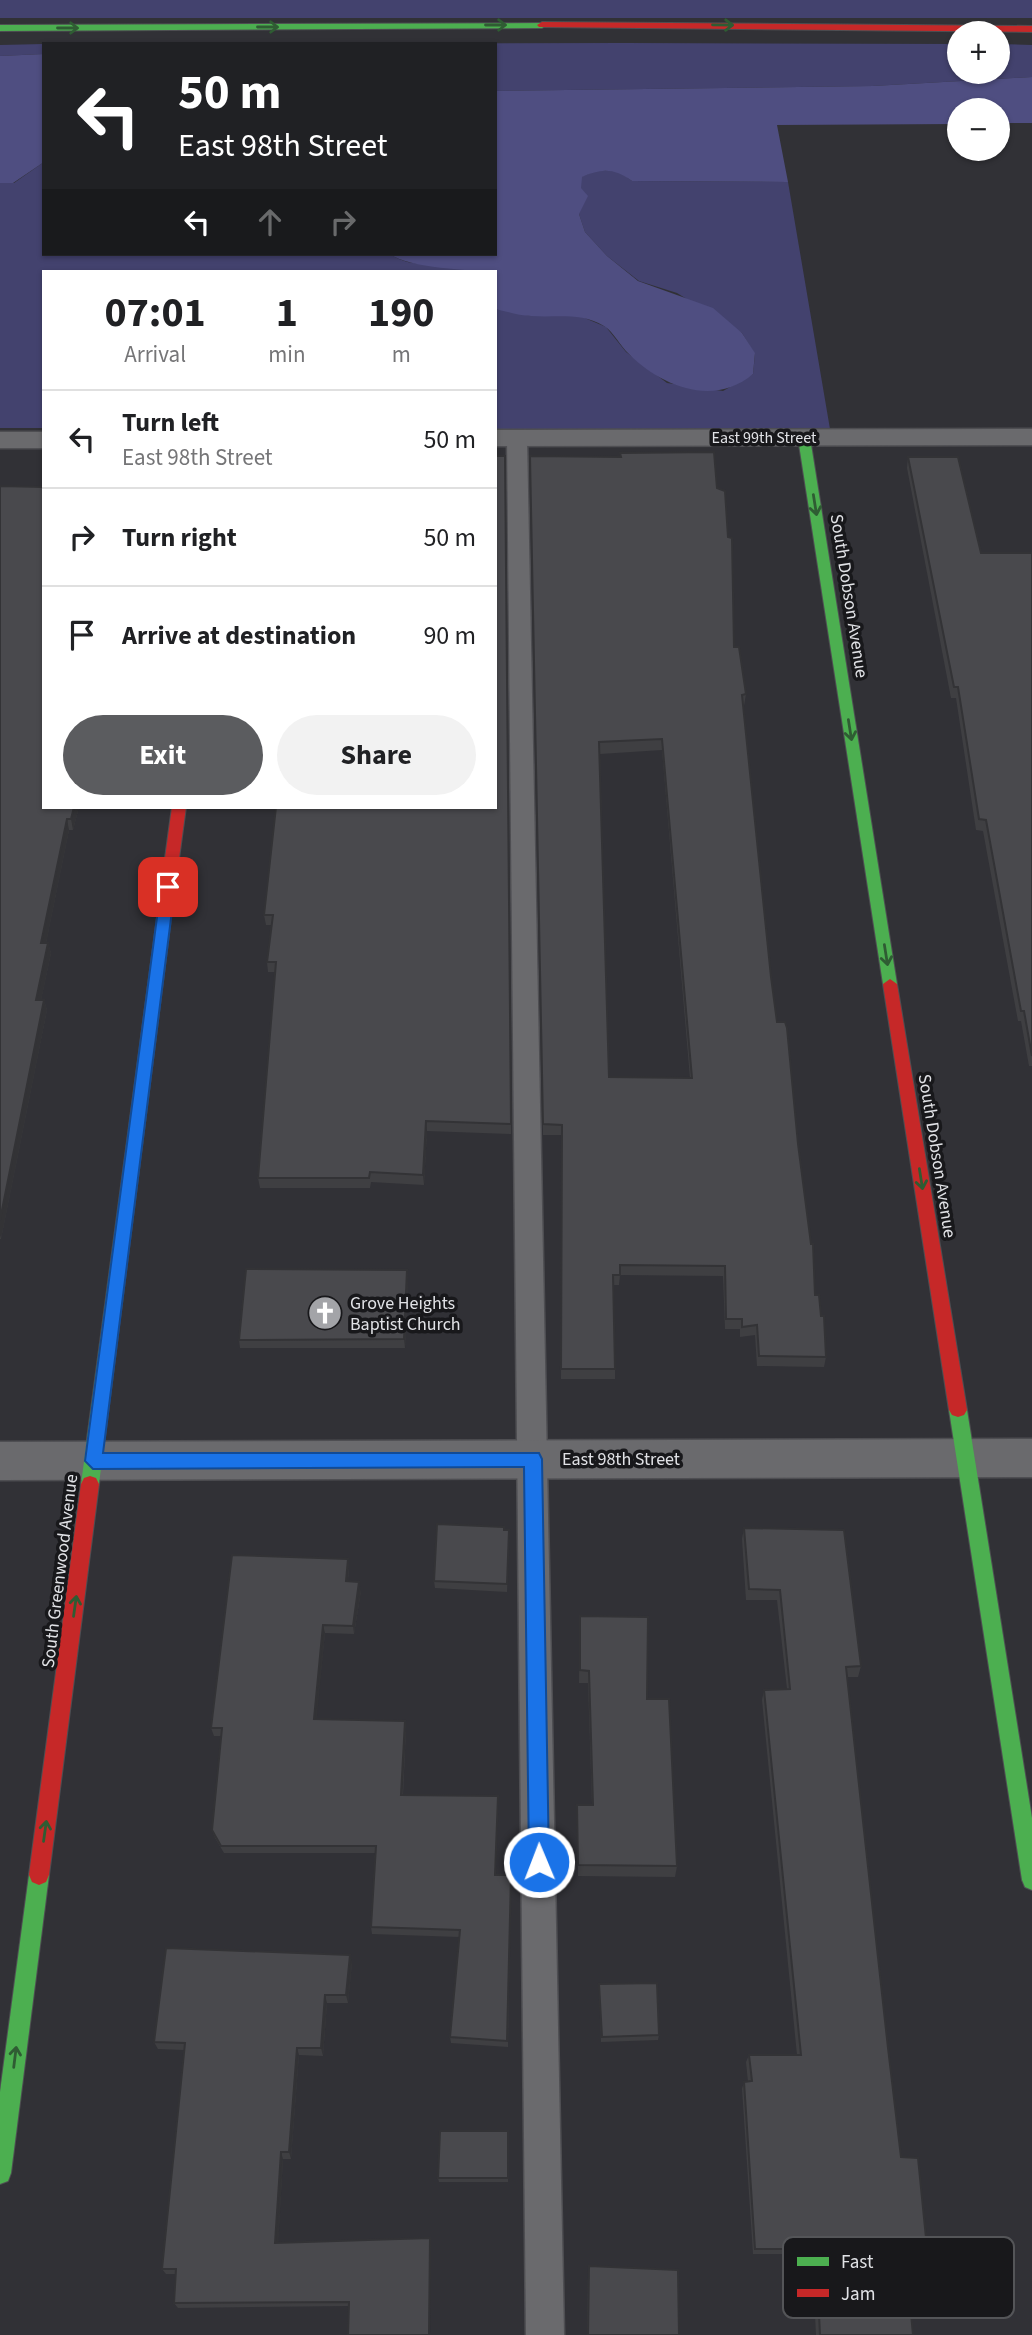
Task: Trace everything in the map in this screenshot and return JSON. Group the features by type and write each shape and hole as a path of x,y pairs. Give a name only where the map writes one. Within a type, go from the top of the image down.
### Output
{"main road":[{"path":"0,29 643,24 1032,29"},
{"name":"South Dobson Avenue","path":"804,438 1032,1880"},
{"name":"South Greenwood Avenue","path":"0,2173 179,809"}],"street":[{"name":"East 99th Street","path":"506,438 1032,437"},
{"path":"0,440 42,440"},
{"name":"East 98th Street","path":"0,1461 1032,1458"}],"lane":[{"path":"506,438 533,1459 545,2335"}],"shaded area":[{"path":"0,0 1032,0 1032,18 0,18"},
{"path":"497,43 947,44 947,82 873,86 497,91"},
{"path":"42,44 42,54 0,56 0,45"},
{"path":"1010,44 1032,45 1032,77 1010,78"},
{"path":"42,54 42,163 13,183 0,183 0,56"},
{"path":"1032,77 1032,123 1010,123 1010,98 947,98 947,124 777,125 788,182 632,181 608,171 582,177 581,188 588,196 579,214 585,232 607,256 638,281 713,308 742,333 755,353 753,374 738,384 705,391 672,384 657,376 629,354 608,329 595,322 577,317 523,315 497,309 497,270 425,266 394,256 497,256 497,91 873,86 947,82 947,84 1010,84 1010,78"},
{"path":"42,163 42,256 394,256 418,264 465,270 42,270 42,428 0,428 0,183 14,183"},
{"path":"618,170 632,181 788,182 830,429 497,429 497,308 530,316 580,316 606,327 626,352 667,383 723,391 753,374 755,354 742,333 677,293 639,281 607,256 585,232 579,214 581,177 595,171"}],"building":[{"path":"714,452 717,488 725,491 728,537 732,538 734,647 739,647 746,694 742,695 771,977 777,1022 785,1022 787,1028 798,1144 813,1244 815,1295 819,1295 821,1316 824,1316 826,1357 759,1356 757,1325 742,1327 742,1319 726,1319 725,1266 620,1265 620,1275 613,1275 615,1369 561,1369 562,1125 543,1124 530,456 621,457 620,453","holes":["662,739 692,1078 609,1077 599,742"]},
{"path":"497,456 505,456 511,1124 426,1121 423,1175 370,1172 369,1178 258,1178 276,962 267,962 273,915 264,915 276,809 497,809"},
{"path":"908,457 958,457 981,553 1032,553 1032,1056 1024,1011 1021,1011 986,820 979,819 958,687 954,687"},
{"path":"0,486 42,487 42,809 74,809 71,819 67,819 41,943 48,943 36,1000 44,1000 0,1220"},
{"name":"Grove Heights Baptist Church","path":"246,1269 407,1270 404,1339 239,1340"},
{"path":"437,1524 504,1527 504,1530 509,1530 507,1584 434,1581"},
{"path":"744,1528 844,1530 861,1666 846,1667 888,2048 901,2157 918,2158 926,2237 783,2237 783,2249 755,2249 744,2082 752,2081 749,2055 801,2055 764,1690 790,1689 780,1590 749,1589"},
{"path":"232,1555 348,1559 346,1581 359,1582 353,1626 323,1625 314,1719 405,1721 401,1795 498,1796 495,1875 511,1875 507,2041 450,2037 460,1930 371,1927 376,1846 221,1846 212,1830 222,1728 211,1728"},
{"path":"580,1616 648,1617 647,1699 669,1699 677,1866 578,1865 577,1805 593,1805 589,1671 580,1670"},
{"path":"166,1948 350,1955 346,1995 325,1995 321,2048 297,2048 289,2152 281,2152 275,2243 430,2238 429,2335 348,2335 349,2302 174,2303 176,2269 162,2269 185,2043 154,2042"},
{"path":"657,1983 659,2035 602,2037 599,1984"},
{"path":"440,2131 508,2131 508,2178 438,2178"},
{"path":"589,2266 678,2270 679,2335 588,2335"},
{"path":"819,2318 911,2318 913,2335 820,2335"}],"traffic: fast":[{"path":"0,28 542,25"},
{"path":"804,438 890,984"},
{"path":"90,1484 167,895"},
{"path":"958,1410 1032,1880"},
{"path":"0,2173 39,1875"}],"traffic: jam":[{"path":"542,25 1032,29"},
{"path":"167,895 179,809"},
{"path":"890,984 958,1410"},
{"path":"39,1875 90,1484"}],"place":[{"name":"Grove Heights Baptist Church","path":"325,1313"}],"route":[{"path":"168,887 93,1461 533,1459 539,1862"}]}
